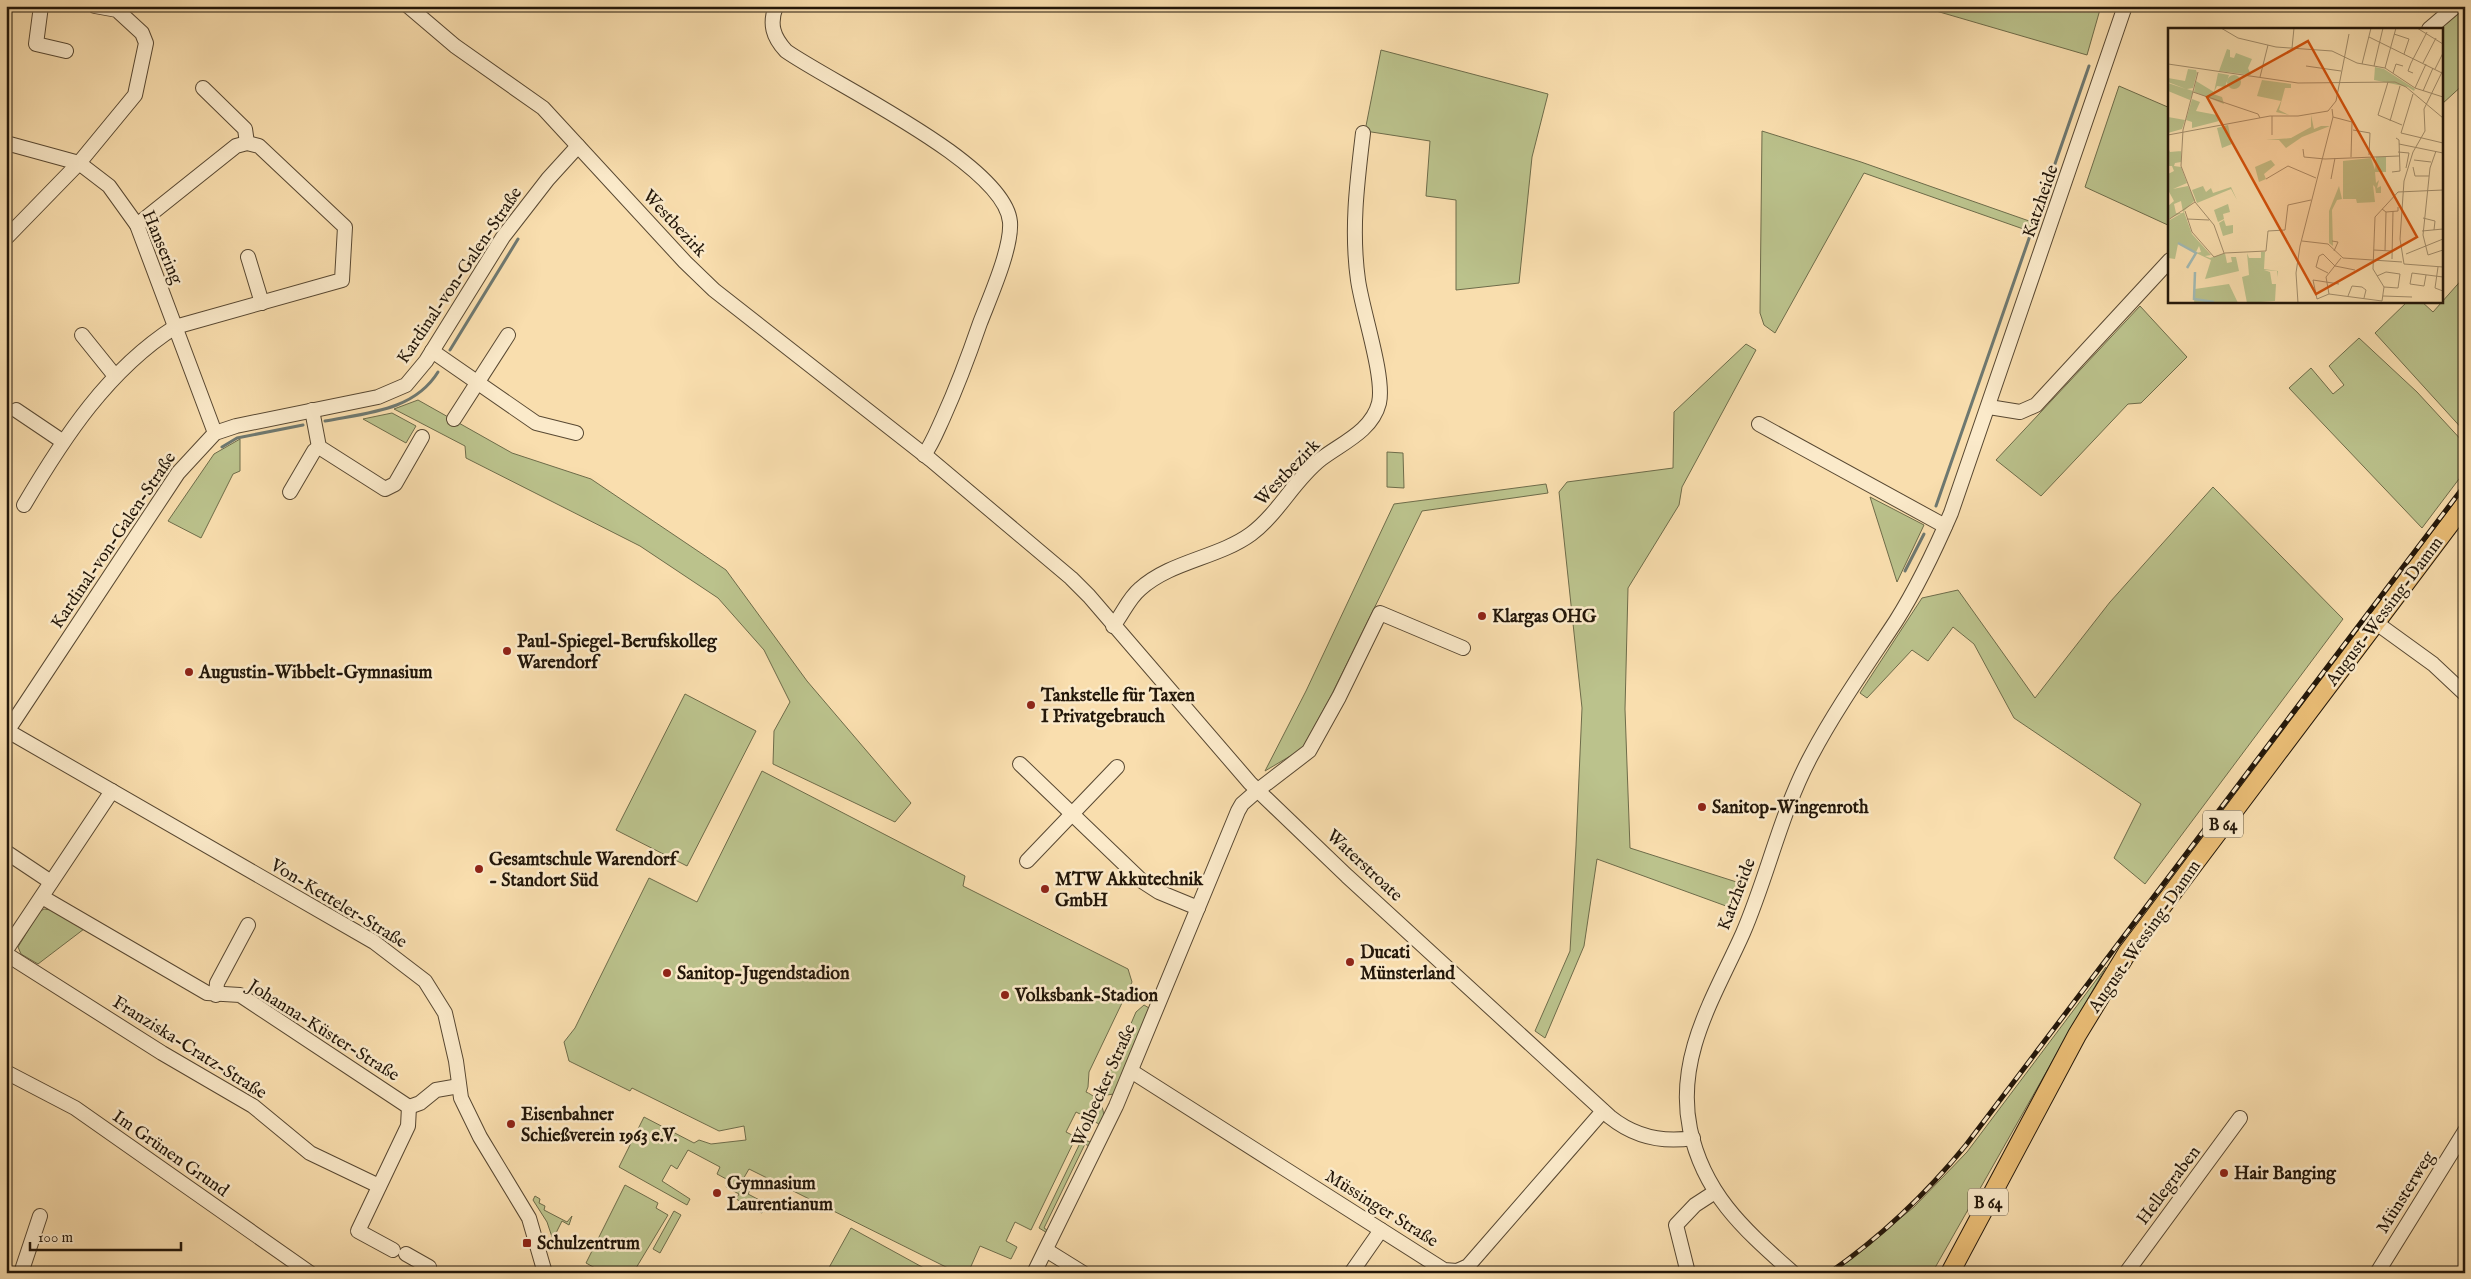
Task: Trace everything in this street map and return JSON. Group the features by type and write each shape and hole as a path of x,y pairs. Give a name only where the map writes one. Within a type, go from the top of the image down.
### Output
{"main road":[{"name":"August-Wessing-Damm","path":"1950,1273 2062,1062 2127,953 2465,504"}],"street":[{"path":"41,6 36,44 66,51"},
{"path":"6,238 79,163 136,95 146,43 142,33 117,10 95,6"},
{"name":"Westbezirk","path":"408,6 455,46 544,108 685,262 714,290 924,455 1071,578 1258,790"},
{"path":"776,6 771,19 773,30 776,38 786,51 946,147 971,167 1006,207 1010,221 1006,250 961,377 932,443 924,455"},
{"name":"Katzheide","path":"1793,1273 1744,1228 1715,1192 1702,1166 1693,1138 1687,1094 1689,1068 1696,1035 1746,925 1793,795 1830,723 1910,597 1945,526 1989,407 2125,6"},
{"path":"2430,28 2456,6"},
{"path":"203,88 245,129 247,142"},
{"name":"Westbezirk","path":"1113,626 1131,598 1152,579 1236,543 1251,534 1279,508 1320,461 1369,424 1379,401 1379,379 1358,280 1353,222 1363,133"},
{"path":"24,505 62,441 114,376 161,336 175,327 342,280 345,228 259,146 247,142 236,146 137,225"},
{"name":"Hansering","path":"6,143 79,163 110,186 137,225 215,433"},
{"name":"Kardinal-von-Galen-Straße","path":"7,731 178,473 215,433 236,426 378,397 406,385 432,351 503,237 548,179 578,146"},
{"path":"248,257 262,303"},
{"path":"1989,407 2020,412 2036,405 2168,262"},
{"path":"82,335 114,376"},
{"path":"454,419 508,335"},
{"path":"432,351 536,423 576,433"},
{"path":"16,410 62,441"},
{"path":"312,410 319,447 385,489 395,484 422,437"},
{"path":"1759,424 1945,526"},
{"path":"290,492 314,451 319,447"},
{"path":"1258,790 1309,751 1339,696 1380,613 1463,648"},
{"path":"2375,622 2433,664 2465,694"},
{"name":"Von-Ketteler-Straße","path":"7,731 374,942 425,981 444,1013 456,1061 461,1098 471,1119 529,1218 544,1273"},
{"path":"1020,764 1152,889 1198,908"},
{"path":"1027,861 1117,767"},
{"name":"Waterstroate","path":"1258,790 1347,876 1603,1111 1622,1126 1652,1138 1674,1140 1693,1138"},
{"name":"Wolbecker Straße","path":"1034,1273 1095,1151 1131,1071 1238,811 1242,804 1258,790"},
{"path":"6,950 112,791"},
{"path":"6,852 51,882"},
{"name":"Johanna-Küster-Straße","path":"42,898 207,993 240,995 409,1107"},
{"path":"216,994 217,983 248,925"},
{"name":"Franziska-Cratz-Straße","path":"6,954 162,1054 247,1102 310,1153 379,1186"},
{"name":"Müssinger Straße","path":"1131,1071 1444,1270 1457,1271 1468,1266 1603,1111"},
{"name":"Im Grünen Grund","path":"6,1072 75,1108 310,1273"},
{"path":"432,1271 358,1231 408,1126 409,1107 420,1103 436,1090 459,1086"},
{"name":"Hellegraben","path":"2126,1273 2240,1118"},
{"name":"Münsterweg","path":"2378,1273 2465,1131"},
{"path":"1688,1273 1676,1224 1696,1205 1715,1192"},
{"path":"21,1273 40,1216"},
{"path":"1351,1273 1381,1230"},
{"path":"1046,1250 1083,1273"}],"green space":[{"path":"1919,6 2101,6 2087,55"},
{"path":"2465,8 2465,83 2444,102 2444,28 2441,28"},
{"path":"1381,50 1548,94 1532,157 1519,283 1456,290 1456,200 1426,196 1430,141 1365,131"},
{"path":"2119,86 2168,107 2168,225 2085,187"},
{"path":"1762,131 1861,162 2032,222 2029,231 1864,173 1775,333 1764,325 1760,313"},
{"path":"2465,276 2465,432 2375,333 2407,302 2422,302 2433,312 2444,302"},
{"path":"2140,306 2187,357 2141,403 2128,404 2041,496 1996,460"},
{"path":"2359,338 2417,392 2465,444 2465,471 2422,528 2289,388 2311,368 2333,394 2344,385 2329,366"},
{"path":"1746,344 1756,350 1682,487 1679,505 1628,588 1625,709 1630,848 1746,885 1737,910 1597,859 1584,946 1545,1038 1535,1031 1570,951 1582,708 1559,492 1567,482 1673,468 1674,412"},
{"path":"418,400 512,453 591,479 726,570 807,681 911,803 895,822 773,764 774,731 790,702 764,650 718,598 640,546 466,458 465,446 394,409"},
{"path":"392,413 416,426 406,443 363,419"},
{"path":"240,439 240,471 233,474 201,538 168,521 214,454"},
{"path":"1387,452 1403,453 1404,488 1387,487"},
{"path":"1546,484 1548,493 1422,511 1332,694 1302,749 1265,771 1306,691 1394,504"},
{"path":"2213,487 2343,619 2145,884 2114,858 2141,804 2014,718 1974,644 1953,627 1928,661 1912,650 1867,698 1860,693 1922,598 1958,590 2035,698 2110,602"},
{"path":"1870,497 1924,525 1897,582"},
{"path":"685,694 756,731 687,866 616,830"},
{"path":"762,771 965,876 963,886 1128,969 1132,982 1089,1072 1086,1092 1099,1102 1103,1110 1104,1115 1101,1125 1076,1112 1066,1132 1076,1137 1031,1230 1015,1222 1006,1241 1017,1247 1011,1259 980,1246 968,1273 958,1273 749,1169 742,1181 752,1186 748,1194 767,1204 762,1213 736,1199 739,1194 726,1187 730,1181 717,1174 720,1167 688,1150 677,1169 671,1165 662,1181 690,1199 687,1205 619,1167 644,1117 694,1143 699,1140 711,1144 746,1140 744,1126 719,1131 632,1088 630,1091 569,1061 564,1042 575,1028 649,878 697,902"},
{"path":"44,909 51,910 84,929 38,964 21,954 18,947 39,912"},
{"path":"2106,967 1932,1273 1834,1273 1914,1207 1967,1152"},
{"path":"1144,1005 1149,1008 1114,1094 1107,1095 1104,1089 1105,1084 1136,1012"},
{"path":"1082,1139 1093,1143 1091,1147 1085,1144 1044,1228 1050,1232 1049,1234 1039,1228"},
{"path":"625,1185 658,1203 656,1208 668,1215 633,1273 604,1273 586,1263"},
{"path":"535,1196 540,1199 539,1203 545,1206 544,1210 567,1222 572,1216 569,1225 562,1221 554,1237 561,1241 558,1246 554,1243 547,1222 533,1200"},
{"path":"674,1211 681,1215 660,1253 653,1249"},
{"path":"851,1228 933,1273 826,1273"}],"waterway":[{"path":"1936,506 2089,66"},
{"path":"450,350 518,239"},
{"path":"325,421 372,412 403,403 428,385 438,372"},
{"path":"222,447 237,438 303,425"},
{"path":"1905,571 1924,534"}],"railway":[{"path":"1829,1273 1885,1230 1919,1198 1966,1145 2465,485"}],"place":[{"name":"Klargas OHG","path":"1482,616"},
{"name":"Paul-Spiegel-Berufskolleg Warendorf","path":"507,651"},
{"name":"Augustin-Wibbelt-Gymnasium","path":"189,672"},
{"name":"Tankstelle für Taxen I Privatgebrauch","path":"1031,705"},
{"name":"Sanitop-Wingenroth","path":"1702,807"},
{"name":"Gesamtschule Warendorf - Standort Süd","path":"479,869"},
{"name":"MTW Akkutechnik GmbH","path":"1045,889"},
{"name":"Ducati Münsterland","path":"1350,962"},
{"name":"Sanitop-Jugendstadion","path":"667,973"},
{"name":"Volksbank-Stadion","path":"1005,995"},
{"name":"Eisenbahner Schießverein 1963 e.V.","path":"511,1124"},
{"name":"Hair Banging","path":"2224,1173"},
{"name":"Gymnasium Laurentianum","path":"717,1193"},
{"name":"Schulzentrum","path":"527,1243"}]}
